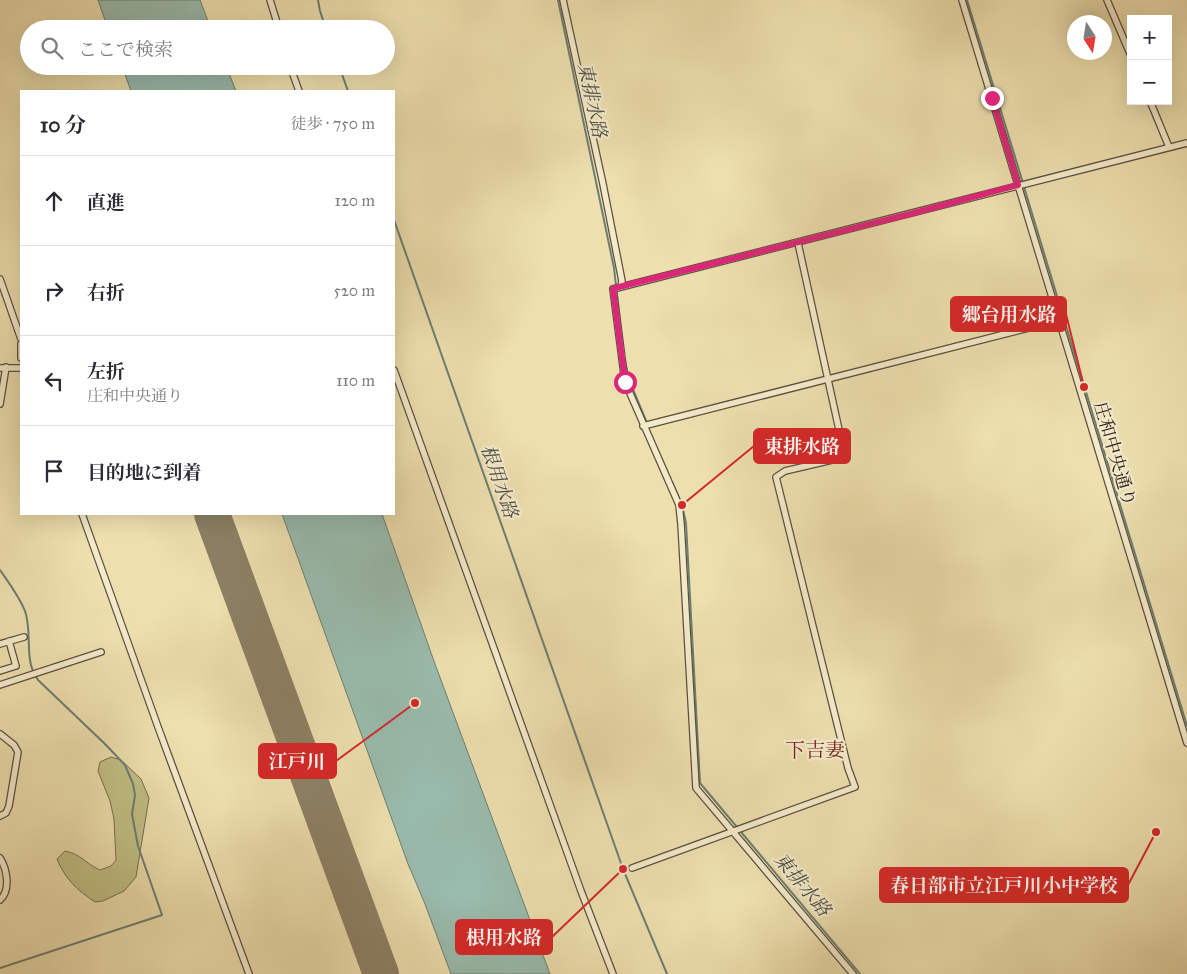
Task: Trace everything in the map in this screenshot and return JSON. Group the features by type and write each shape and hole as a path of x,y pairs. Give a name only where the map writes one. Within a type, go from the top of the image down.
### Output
{"street":[{"path":"270,0 276,20"},
{"path":"563,0 622,281 619,287"},
{"name":"庄和中央通り","path":"962,0 1187,743"},
{"path":"1107,0 1127,47"},
{"path":"293,75 298,90"},
{"path":"1152,105 1169,147"},
{"path":"853,974 696,788 682,524 679,505 643,426 623,375 613,289 1187,143"},
{"path":"632,868 855,787 848,768 776,477 785,471 845,457 798,243"},
{"path":"0,279 20,336"},
{"path":"643,426 1060,320"},
{"path":"0,404 3,367 20,368"},
{"path":"395,373 581,891 613,974"},
{"path":"82,515 249,974"},
{"path":"0,644 24,637"},
{"path":"0,671 16,666 9,641"},
{"path":"0,685 101,652"},
{"path":"0,734 14,745 18,752 9,806 6,813 0,816"},
{"path":"0,858 6,871 6,890 0,900"}],"shaded area":[{"path":"98,0 200,0 208,20 105,20"},
{"path":"125,75 230,75 236,90 131,90"},
{"path":"282,515 382,515 435,664 550,974 451,974 408,864"},
{"path":"111,757 121,760 141,779 149,798 136,877 124,891 103,901 95,902 72,884 57,859 65,851 71,852 100,870 111,866 116,860 114,819 110,801 98,771 100,762"}],"waterway":[{"name":"根用水路","path":"318,0 323,20"},
{"name":"東排水路","path":"558,0 614,268 623,347"},
{"path":"967,0 1023,183"},
{"name":"根用水路","path":"342,75 348,90"},
{"path":"1024,187 1187,726"},
{"name":"根用水路","path":"395,223 623,869 667,974"},
{"name":"東排水路","path":"625,361 629,380 647,423"},
{"name":"東排水路","path":"672,482 682,505 686,523 700,783 860,974"},
{"path":"0,570 25,611 29,655 33,672 38,680 125,765 133,784 135,795 132,814 138,846 162,915 0,968"}],"runway":[{"path":"212,515 381,974"}],"place":[{"name":"郷台用水路","path":"1084,387"},
{"name":"東排水路","path":"682,505"},
{"name":"江戸川","path":"415,703"},
{"name":"春日部市立江戸川小中学校","path":"1156,832"},
{"name":"根用水路","path":"623,869"}],"district":[{"name":"下吉妻","path":"815,750"}],"route":[{"path":"625,382 613,289 1018,185 992,98"}]}
